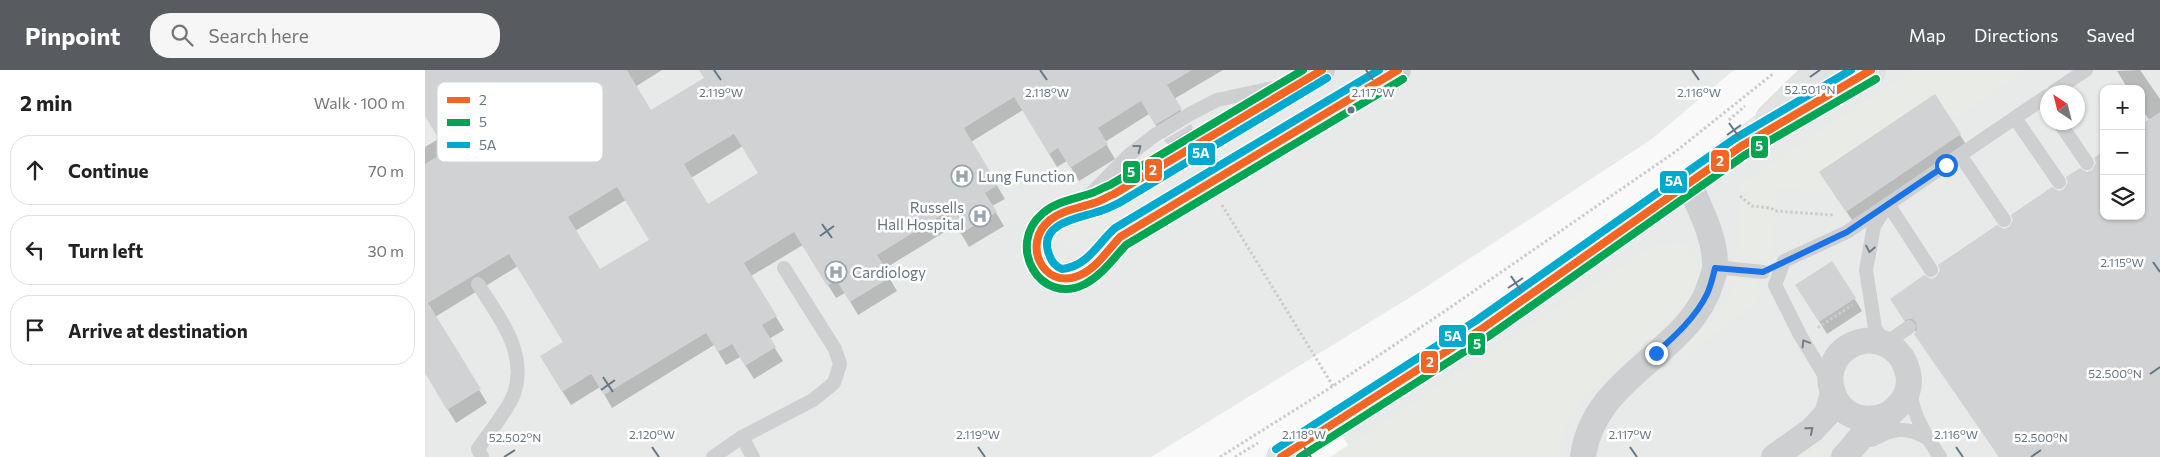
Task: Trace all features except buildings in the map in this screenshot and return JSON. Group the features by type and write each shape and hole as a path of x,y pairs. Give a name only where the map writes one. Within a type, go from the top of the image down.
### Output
{"main road":[{"path":"1740,147 1819,70"},
{"path":"1281,457 1483,328 1740,147 1871,70"}],"street":[{"path":"1313,76 1115,193 1097,202 1054,216 1039,233 1037,246 1040,260 1047,270 1058,278 1071,279 1083,274 1096,264 1120,236 1397,70"},
{"path":"1583,457 1585,441 1594,420 1614,392 1677,334 1708,293 1715,268 1710,232 1689,184"},
{"path":"1774,457 1817,425 1827,414 1831,389 1831,373 1835,361 1843,351 1853,344 1866,341 1885,344 1900,354 1906,366 1909,379 1907,392 1901,404 1865,434 1844,457"},
{"path":"1831,389 1842,408 1853,416 1866,419 1879,418 1891,412"}],"lane":[{"path":"2066,85 2086,70"},
{"path":"1715,268 1763,272 1847,232 2040,103"},
{"path":"2015,118 2059,182"},
{"path":"2064,130 2087,163"},
{"path":"1960,156 2004,220"},
{"path":"1888,204 1931,270"},
{"path":"1888,204 1875,226 1866,270 1870,301 1875,328 1885,344 1909,327"},
{"path":"1775,285 1784,262"},
{"path":"713,457 741,437 813,400 834,383 840,364 835,348 784,268"},
{"path":"1763,272 1775,285 1831,389"},
{"path":"479,284 511,337 518,366 513,394 478,449 482,457"},
{"path":"1909,379 1912,405 1927,438 1940,457"},
{"path":"1844,457 1885,433 1898,430 1914,431 1927,438"},
{"path":"741,437 753,457"}],"path":[{"path":"1221,457 1333,386 1445,311 1675,152 1778,70"},
{"path":"1209,184 1333,386"},
{"path":"1740,196 1752,206 1771,208 1775,211 1842,216"},
{"path":"1796,326 1814,319 1819,328 1861,298 1870,301"}],"shaded area":[{"name":"Russells Hall Hospital","path":"425,70 1734,70 1652,139 1417,293 1151,457 425,457"},
{"path":"1816,70 2160,70 2160,457 1356,457 1327,413 1479,314 1616,218"},
{"path":"1911,70 2026,70 1952,121 1934,94 1820,172 1834,193 1777,189 1771,261 1751,260 1737,254 1740,184"},
{"path":"1263,127 1247,146 1226,163 1215,144 1240,131"},
{"path":"1173,168 1185,186 1145,204 1107,225 1078,249 1073,251 1064,242 1065,235 1118,209"},
{"path":"1677,240 1686,246 1697,262 1699,279 1692,296 1686,305 1580,402 1565,427 1558,457 1330,457 1647,249 1662,243 1673,245"},
{"path":"1735,280 1755,281 1761,289 1757,303 1679,362 1677,358 1682,347 1717,313 1727,298"},
{"path":"1825,441 1826,452 1824,457 1802,457"}],"transit line":[{"name":"5","path":"1303,70 1110,185 1048,209 1032,226 1027,241 1028,256 1033,269 1042,280 1054,287 1069,289 1085,284 1102,271 1126,245 1403,79"},
{"name":"2","path":"1322,70 1114,194 1055,216 1041,230 1037,240 1037,252 1040,262 1046,270 1055,276 1066,279 1084,273 1101,259 1120,237 1398,70"},
{"name":"5A","path":"1327,78 1119,203 1063,223 1055,228 1047,242 1048,251 1053,262 1062,269 1078,264 1115,228 1379,70"},
{"name":"5A","path":"1276,449 1477,320 1734,139 1851,70"},
{"name":"2","path":"1281,457 1483,328 1740,147 1871,70"},
{"name":"5","path":"1300,457 1489,336 1745,155 1876,79"}],"place":[{"name":"Lung Function","path":"962,176"},
{"name":"Russells Hall Hospital","path":"980,216"},
{"name":"Cardiology","path":"836,272"}],"route":[{"path":"1656,353 1677,334 1695,312 1708,293 1715,268 1763,272 1847,232 1946,165"}]}
